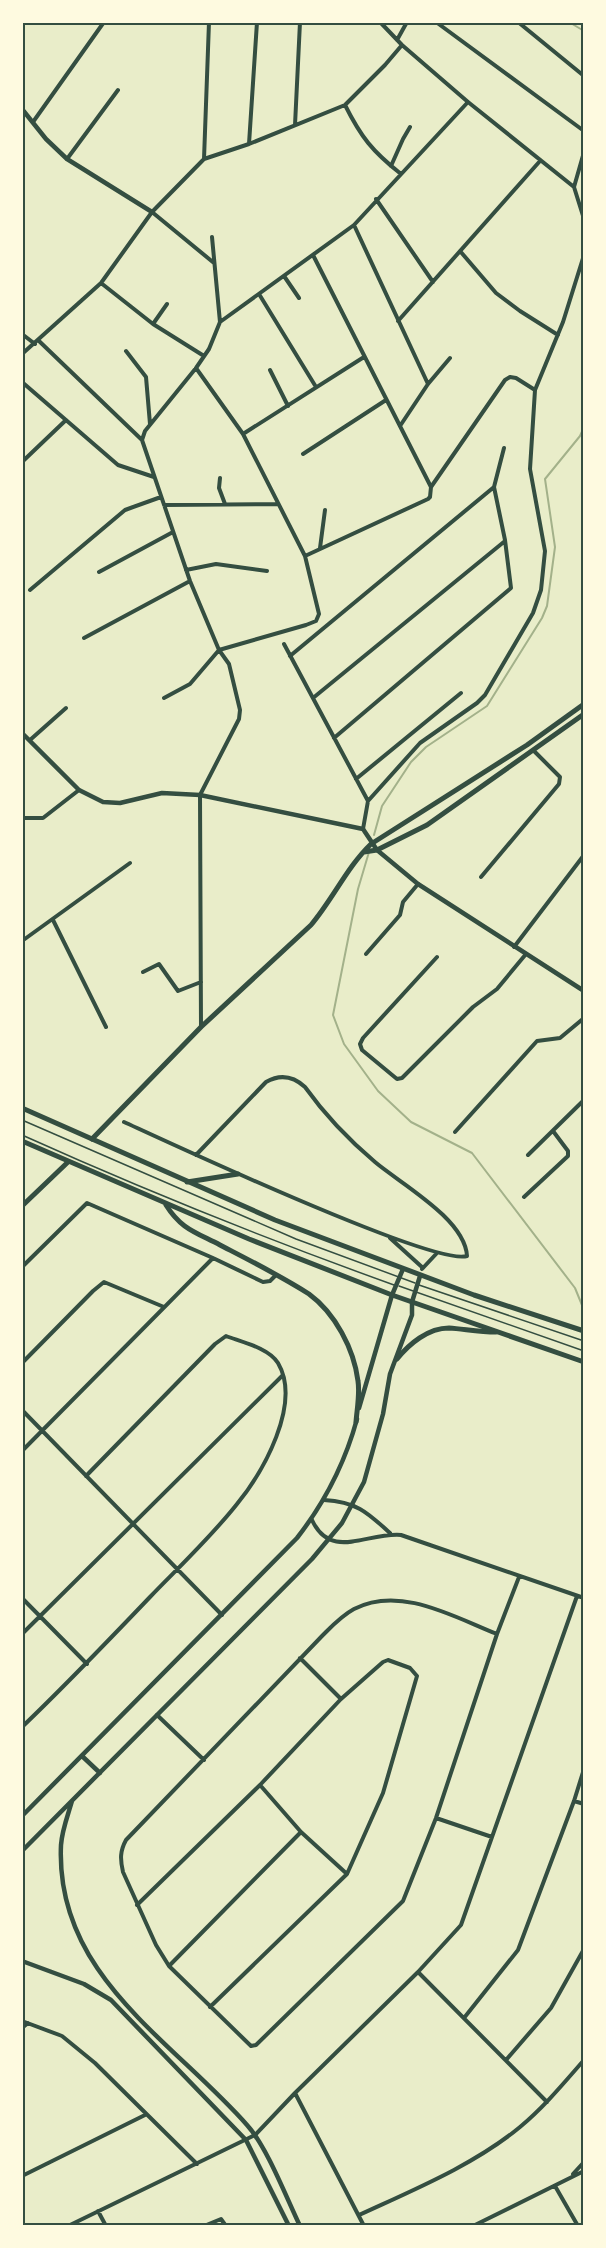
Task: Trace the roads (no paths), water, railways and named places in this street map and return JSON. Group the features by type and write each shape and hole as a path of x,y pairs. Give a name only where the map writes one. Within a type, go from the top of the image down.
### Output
{"main road":[{"path":"374,847 527,745 584,704"},
{"path":"92,1139 201,1027 311,925 324,910 362,852 427,825 584,714"},
{"path":"22,1108 275,1220 420,1276 584,1331"},
{"path":"22,1141 165,1204 392,1295 584,1362"},
{"path":"22,1206 68,1162"},
{"path":"187,1182 238,1174"},
{"path":"165,1204 175,1219 192,1233 218,1244 310,1295 333,1320 352,1355 358,1383 356,1422"},
{"path":"397,1359 419,1338 447,1328 496,1332"}],"street":[{"path":"33,122 104,22"},
{"path":"204,159 209,22"},
{"path":"249,144 257,22"},
{"path":"295,125 300,22"},
{"path":"380,22 402,45 468,102 574,187 584,219"},
{"path":"397,40 407,22"},
{"path":"436,22 584,131"},
{"path":"518,22 584,76"},
{"path":"22,354 101,283 152,212 204,159 249,144 345,105 402,45"},
{"path":"67,159 118,90"},
{"path":"142,440 145,430 204,356 220,322 354,225 468,102"},
{"path":"345,105 359,133 369,146 401,174"},
{"path":"22,109 46,140 67,159 152,212 215,263"},
{"path":"392,166 410,127"},
{"path":"574,187 584,152"},
{"path":"398,321 540,161"},
{"path":"376,199 433,282"},
{"path":"354,225 428,384"},
{"path":"212,237 220,322"},
{"path":"460,251 496,292 520,311 558,335"},
{"path":"313,255 431,487"},
{"path":"584,255 558,335 535,390 530,469 545,551 541,590 533,613 485,695 420,743 368,801 363,829 374,847 418,884 584,991"},
{"path":"284,276 299,298"},
{"path":"101,283 153,324 204,356"},
{"path":"260,294 316,387"},
{"path":"153,324 167,304"},
{"path":"22,334 35,344"},
{"path":"39,341 142,440 190,581 219,650 230,664 240,715 200,795 201,1027"},
{"path":"126,351 146,377 150,425"},
{"path":"243,434 364,357"},
{"path":"400,426 428,384 450,358"},
{"path":"164,698 190,684 219,650 306,626 316,621 319,614 305,556 243,434 196,368"},
{"path":"270,370 288,406"},
{"path":"305,556 428,499 431,487 506,380 510,377 516,378 535,390"},
{"path":"22,382 118,465 154,477"},
{"path":"303,454 386,400"},
{"path":"22,462 66,420"},
{"path":"334,738 511,588 505,540 494,487 504,448"},
{"path":"220,478 219,488 225,504"},
{"path":"290,656 494,487"},
{"path":"30,590 125,510 161,497"},
{"path":"164,505 278,504"},
{"path":"320,549 325,510"},
{"path":"99,572 173,532"},
{"path":"313,698 505,540"},
{"path":"186,570 216,564 267,571"},
{"path":"84,638 190,581"},
{"path":"284,644 368,801"},
{"path":"356,779 461,693"},
{"path":"30,740 66,708"},
{"path":"22,733 79,790 103,802 139,800 162,793 200,795 363,829"},
{"path":"481,878 559,784 561,777 534,751"},
{"path":"22,818 43,818 79,790"},
{"path":"514,946 584,855"},
{"path":"22,941 130,863"},
{"path":"366,954 400,915 403,902 418,884"},
{"path":"53,920 106,1027"},
{"path":"436,957 360,1044 362,1050 393,1077 402,1078 473,1006 497,989 526,954"},
{"path":"143,972 159,964 178,991 201,982"},
{"path":"455,1132 537,1041 560,1038 584,1018"},
{"path":"124,1122 196,1155 238,1174 388,1235 437,1253 461,1258 467,1256 467,1249 460,1234 432,1204 375,1162 345,1134 299,1081 287,1076 275,1077 266,1082 196,1155"},
{"path":"528,1155 584,1100"},
{"path":"524,1197 569,1154 553,1131"},
{"path":"22,1267 87,1203 263,1282 270,1281 275,1276"},
{"path":"388,1235 423,1268"},
{"path":"22,1851 329,1540 354,1504 371,1461 390,1374 412,1315 414,1292 423,1268 437,1253"},
{"path":"22,1451 213,1258"},
{"path":"22,1816 285,1552 312,1520 346,1453 369,1368 392,1295 403,1269"},
{"path":"22,1363 104,1282 164,1306"},
{"path":"22,1727 87,1664 237,1505 266,1460 278,1432 286,1400 283,1375 277,1361 265,1352 226,1336 215,1344 86,1476"},
{"path":"22,1634 283,1375"},
{"path":"22,1410 222,1615"},
{"path":"324,1500 354,1504 391,1534"},
{"path":"312,1520 321,1534 329,1540 345,1543 391,1534 410,1537 584,1598"},
{"path":"498,1634 427,1606 408,1602 387,1600 368,1603 340,1618 134,1831 121,1850 120,1862 123,1872 137,1905 169,1966 247,2044 256,2045 403,1901 436,1818 519,1577"},
{"path":"68,2226 255,2135 295,2092 418,1972 461,1925 577,1596"},
{"path":"22,1598 87,1664"},
{"path":"300,1658 341,1699"},
{"path":"137,1905 260,1785 341,1699 388,1660 410,1668 417,1676 383,1793 347,1874 210,2007"},
{"path":"157,1715 204,1760"},
{"path":"82,1756 99,1773"},
{"path":"464,2018 518,1950 584,1769"},
{"path":"260,1785 301,1832 347,1874"},
{"path":"73,1800 61,1845 63,1879 74,1924 86,1953 117,1996 255,2135 300,2226"},
{"path":"574,1801 584,1804"},
{"path":"436,1818 492,1837"},
{"path":"169,1966 301,1832"},
{"path":"506,2060 551,2008 584,1949"},
{"path":"22,1961 84,1984 111,2000 246,2140 289,2226"},
{"path":"418,1972 547,2102"},
{"path":"111,2000 117,1996"},
{"path":"22,2028 25,2022 62,2036 95,2063 196,2164"},
{"path":"359,2215 453,2171 519,2128 547,2102 584,2060"},
{"path":"295,2092 364,2226"},
{"path":"22,2176 145,2115"},
{"path":"570,2177 584,2162"},
{"path":"473,2226 584,2171"},
{"path":"555,2187 578,2226"},
{"path":"98,2211 106,2226"},
{"path":"204,2226 221,2219 226,2226"}],"lane":[{"path":"22,1120 296,1239 417,1284 584,1341"},
{"path":"22,1135 73,1158 333,1263 584,1351"}],"waterway":[{"path":"569,22 584,31"},
{"path":"374,835 382,806 411,762 426,747 487,706 542,618 547,606 555,547 545,479 580,436 584,427"},
{"path":"369,852 358,889 333,1015 344,1044 378,1091 411,1122 472,1153 575,1288 584,1310"}]}
